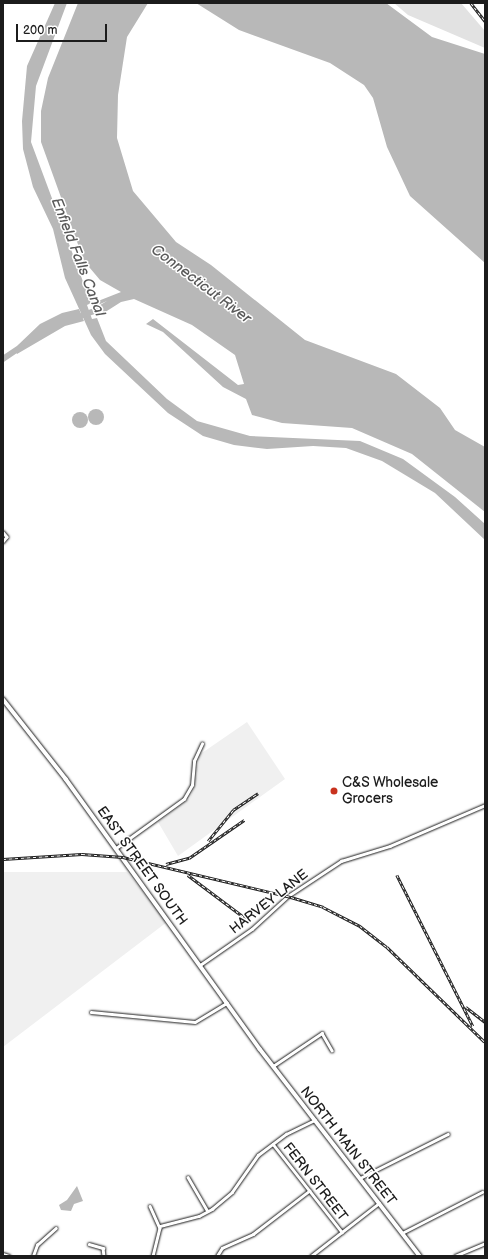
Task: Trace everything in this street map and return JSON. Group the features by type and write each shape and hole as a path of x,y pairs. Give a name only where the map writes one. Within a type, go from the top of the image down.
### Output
{"main road":[{"name":"EAST STREET SOUTH","path":"3,699 116,848 260,1049"},
{"name":"NORTH MAIN STREET","path":"260,1049 420,1256"}],"street":[{"path":"3,532 7,537 3,542"},
{"path":"116,848 184,799 192,785 194,761 202,744"},
{"name":"HARVEY LANE","path":"200,965 252,929 288,896 341,861 395,844 485,805"},
{"path":"91,1012 195,1022 227,1004"},
{"path":"273,1066 322,1033 332,1050"},
{"path":"160,1226 208,1212 229,1196 253,1160 273,1144 315,1120"},
{"path":"359,1178 448,1134"},
{"name":"FERN STREET","path":"273,1144 342,1232"},
{"path":"188,1177 208,1212"},
{"path":"217,1256 222,1248 253,1234 309,1191"},
{"path":"402,1234 482,1192"},
{"path":"311,1256 379,1203"},
{"path":"150,1206 160,1226 153,1256"},
{"path":"32,1256 37,1245 56,1228"},
{"path":"455,1256 485,1243"},
{"path":"89,1244 104,1248 104,1256"},
{"path":"3,1254 9,1256"}],"shaded area":[{"path":"394,3 461,3 485,31 485,48 408,15"},
{"path":"247,722 285,779 178,856 158,822 190,798 195,785 199,755"},
{"path":"3,872 127,872 167,922 3,1047"}],"water":[{"path":"55,3 67,3 36,86 31,142 91,303 87,305 92,319 97,318 106,341 167,399 197,421 250,436 360,441 403,459 455,497 485,524 485,540 435,493 382,461 346,448 313,446 267,449 234,445 203,436 168,413 105,354 91,335 65,278 53,229 33,187 23,149 22,121 27,66"},
{"name":"Connecticut River","path":"78,3 148,3 127,37 118,95 117,138 133,191 176,242 211,265 305,340 396,374 440,408 455,430 485,447 485,512 412,454 352,428 282,423 252,415 246,399 223,387 163,332 146,324 153,319 238,385 244,384 235,355 192,325 134,299 121,302 99,316 95,308 107,301 98,305 93,303 121,292 100,280 84,261 41,142 41,111 48,78"},
{"path":"196,3 386,3 432,37 485,54 485,263 410,196 387,147 373,98 364,85 330,63 239,30"},
{"path":"79,309 84,321 65,326 17,354 15,351 18,345 40,324 62,313"},
{"path":"96,409 102,411 104,417 102,423 96,425 90,423 88,417 90,411"},
{"path":"80,412 86,414 88,420 86,426 80,428 74,426 72,420 74,414"},
{"path":"77,1186 83,1201 74,1204 71,1211 61,1210 59,1205 67,1200"}],"waterway":[{"name":"Enfield Falls Canal","path":"83,315 103,308"},
{"path":"3,359 21,347"}],"railway":[{"path":"471,3 485,21"},
{"path":"208,841 233,810 258,793"},
{"path":"166,864 189,858 244,820"},
{"path":"3,859 82,854 123,857 291,897 323,907 360,926 387,947 485,1042"},
{"path":"188,875 248,920"},
{"path":"397,875 473,1026"},
{"path":"466,1007 485,1022"}],"place":[{"name":"C&S Wholesale Grocers","path":"334,791"}]}
